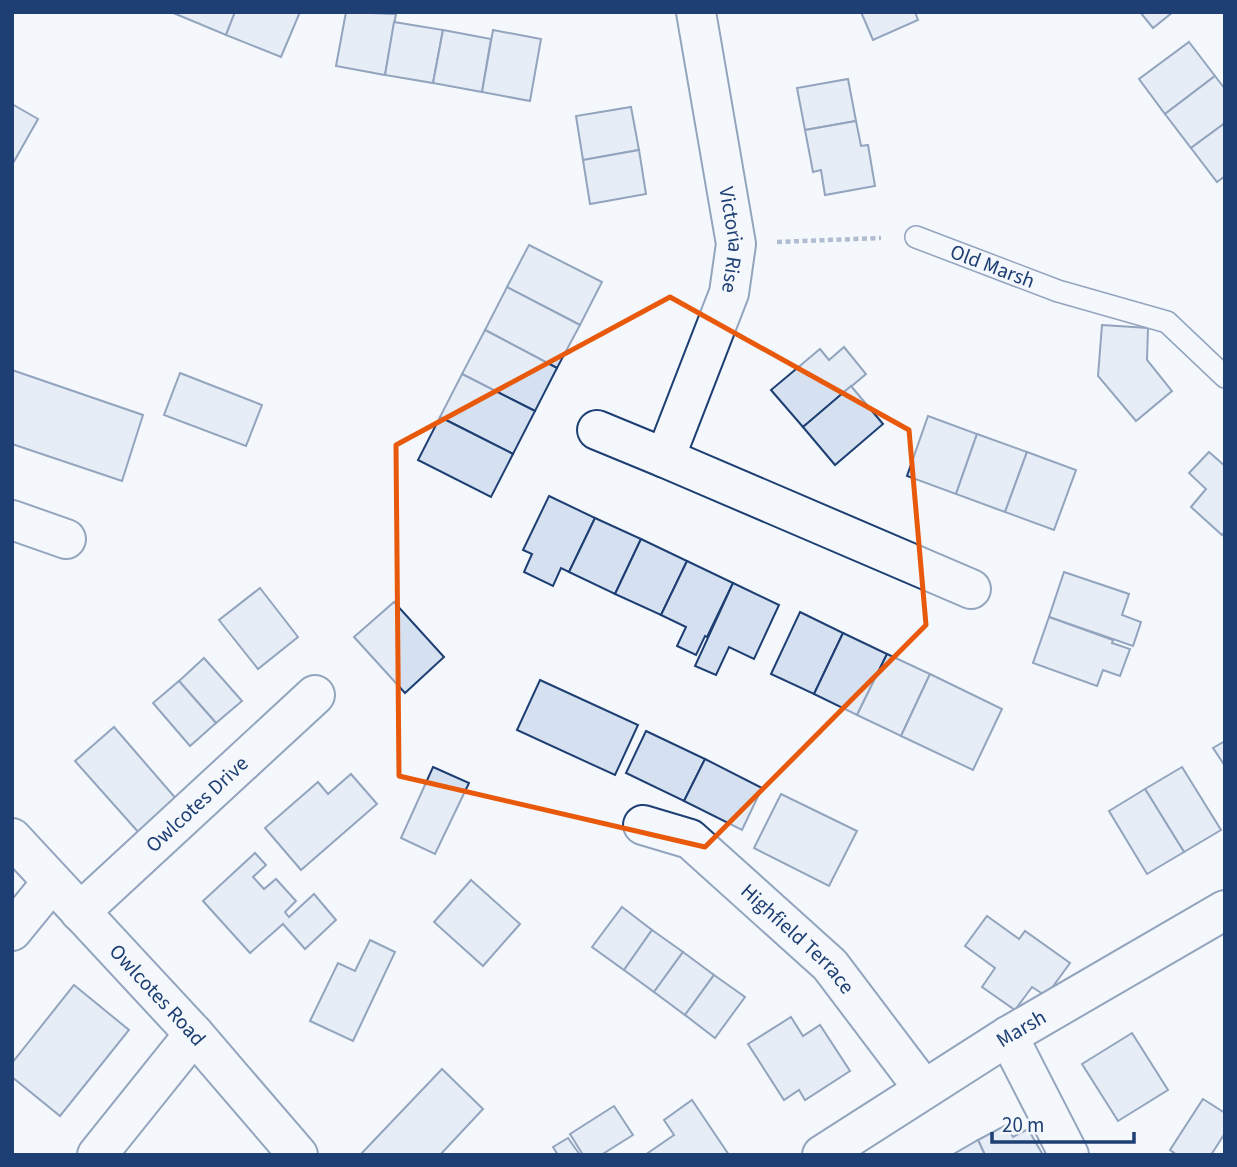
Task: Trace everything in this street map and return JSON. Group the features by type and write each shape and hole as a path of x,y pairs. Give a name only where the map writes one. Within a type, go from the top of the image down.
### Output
{"street":[{"name":"Victoria Rise","path":"665,458 729,293 736,244 696,12"},
{"path":"597,430 971,589"},
{"path":"12,520 66,539"},
{"name":"Owlcotes Drive","path":"80,912 315,695"},
{"name":"Highfield Terrace","path":"643,825 690,839 830,965 923,1088"},
{"name":"Owlcotes Road","path":"12,838 194,1034 298,1155"},
{"path":"12,931 52,881"},
{"name":"Marsh","path":"822,1155 1008,1036 1224,912"},
{"path":"97,1155 194,1034"},
{"path":"1008,1036 1069,1155"}],"lane":[{"name":"Old Marsh","path":"916,237 1058,290 1167,322 1225,377"}],"path":[{"path":"736,244 916,237"}],"highlighted area":[{"path":"670,297 909,430 926,625 705,847 399,776 396,445"}],"building":[{"path":"171,12 235,12 226,35"},
{"path":"235,12 300,12 281,57 226,35"},
{"path":"346,12 396,14 385,75 336,66"},
{"path":"861,12 915,12 918,20 873,40"},
{"path":"1140,12 1173,12 1153,28"},
{"path":"394,22 443,30 433,83 385,75"},
{"path":"443,30 491,39 482,92 433,83"},
{"path":"493,30 541,39 530,101 482,92"},
{"path":"1189,42 1215,76 1165,114 1139,79"},
{"path":"1215,76 1225,89 1225,123 1191,148 1165,114"},
{"path":"848,79 856,121 805,130 797,88"},
{"path":"12,104 38,119 12,165"},
{"path":"631,107 639,150 583,160 576,116"},
{"path":"856,121 861,146 868,145 875,186 825,195 821,170 813,172 805,130"},
{"path":"1225,123 1225,176 1217,182 1191,148"},
{"path":"639,150 646,194 590,204 583,160"},
{"path":"529,245 602,282 580,325 507,287"},
{"path":"507,287 580,325 557,368 485,330"},
{"path":"1102,325 1148,328 1147,360 1172,391 1136,421 1098,376"},
{"path":"485,330 557,368 535,411 462,374"},
{"path":"844,347 866,374 803,427 771,390 820,349 829,360"},
{"path":"12,370 143,415 122,481 12,444"},
{"path":"180,373 262,405 246,446 164,415"},
{"path":"462,374 535,411 513,454 440,417"},
{"path":"851,386 883,424 835,465 803,427"},
{"path":"928,416 977,434 956,494 907,476"},
{"path":"440,417 513,454 491,497 418,460"},
{"path":"977,434 1027,452 1005,512 956,494"},
{"path":"1027,452 1076,470 1054,530 1005,512"},
{"path":"1209,452 1225,466 1225,532 1222,535 1191,507 1206,489 1189,473"},
{"path":"549,496 595,518 569,572 561,568 553,586 524,572 532,554 523,550"},
{"path":"595,518 641,539 615,594 569,572"},
{"path":"641,539 687,561 661,615 615,594"},
{"path":"687,561 733,583 696,655 677,646 686,627 661,615"},
{"path":"1064,572 1129,594 1122,615 1141,622 1133,646 1049,617"},
{"path":"733,583 779,605 754,659 729,647 716,675 695,666"},
{"path":"260,588 298,637 258,669 219,620"},
{"path":"394,602 444,657 405,693 354,637"},
{"path":"800,612 843,633 814,694 771,674"},
{"path":"1049,617 1113,640 1112,643 1130,649 1120,676 1103,670 1097,686 1033,663"},
{"path":"843,633 887,654 857,715 814,694"},
{"path":"887,654 930,674 901,736 857,715"},
{"path":"204,658 242,701 216,723 179,681"},
{"path":"930,674 1002,709 973,770 901,736"},
{"path":"540,680 638,725 615,775 517,730"},
{"path":"179,681 216,723 190,746 153,703"},
{"path":"114,727 178,801 140,834 75,761"},
{"path":"646,731 705,759 684,801 626,773"},
{"path":"1225,741 1225,766 1213,748"},
{"path":"705,759 762,788 742,830 684,801"},
{"path":"433,767 469,783 435,854 401,838"},
{"path":"1182,767 1221,830 1184,852 1145,789"},
{"path":"351,774 377,804 301,870 265,828 318,782 328,794"},
{"path":"1145,789 1184,852 1147,874 1109,811"},
{"path":"781,794 857,831 829,886 754,848"},
{"path":"255,853 266,865 253,877 264,889 276,879 296,901 285,912 289,917 314,894 336,920 305,949 283,924 250,953 203,901"},
{"path":"471,880 520,924 483,966 434,922"},
{"path":"622,907 652,930 624,970 592,947"},
{"path":"987,916 1019,939 1025,931 1070,963 1046,996 1032,987 1015,1010 982,987 995,968 965,946"},
{"path":"652,930 683,952 654,992 624,970"},
{"path":"370,940 395,952 353,1041 310,1021 338,963 355,971"},
{"path":"683,952 714,975 685,1015 654,992"},
{"path":"714,975 745,997 715,1038 685,1015"},
{"path":"74,985 129,1030 60,1116 12,1077 12,1063"},
{"path":"791,1017 803,1036 820,1025 850,1071 805,1100 799,1090 784,1100 748,1044"},
{"path":"1132,1033 1168,1090 1118,1121 1082,1064"},
{"path":"442,1069 483,1109 440,1155 360,1155"},
{"path":"1203,1099 1225,1113 1225,1133 1211,1155 1177,1155 1170,1150"},
{"path":"692,1100 729,1155 645,1155 674,1135 664,1120"},
{"path":"614,1106 633,1135 601,1155 583,1155 570,1134"},
{"path":"1006,1125 1013,1137 1028,1129 1043,1155 985,1155 978,1140"},
{"path":"568,1138 580,1155 558,1155 553,1147"},
{"path":"978,1140 985,1155 952,1155"}]}
